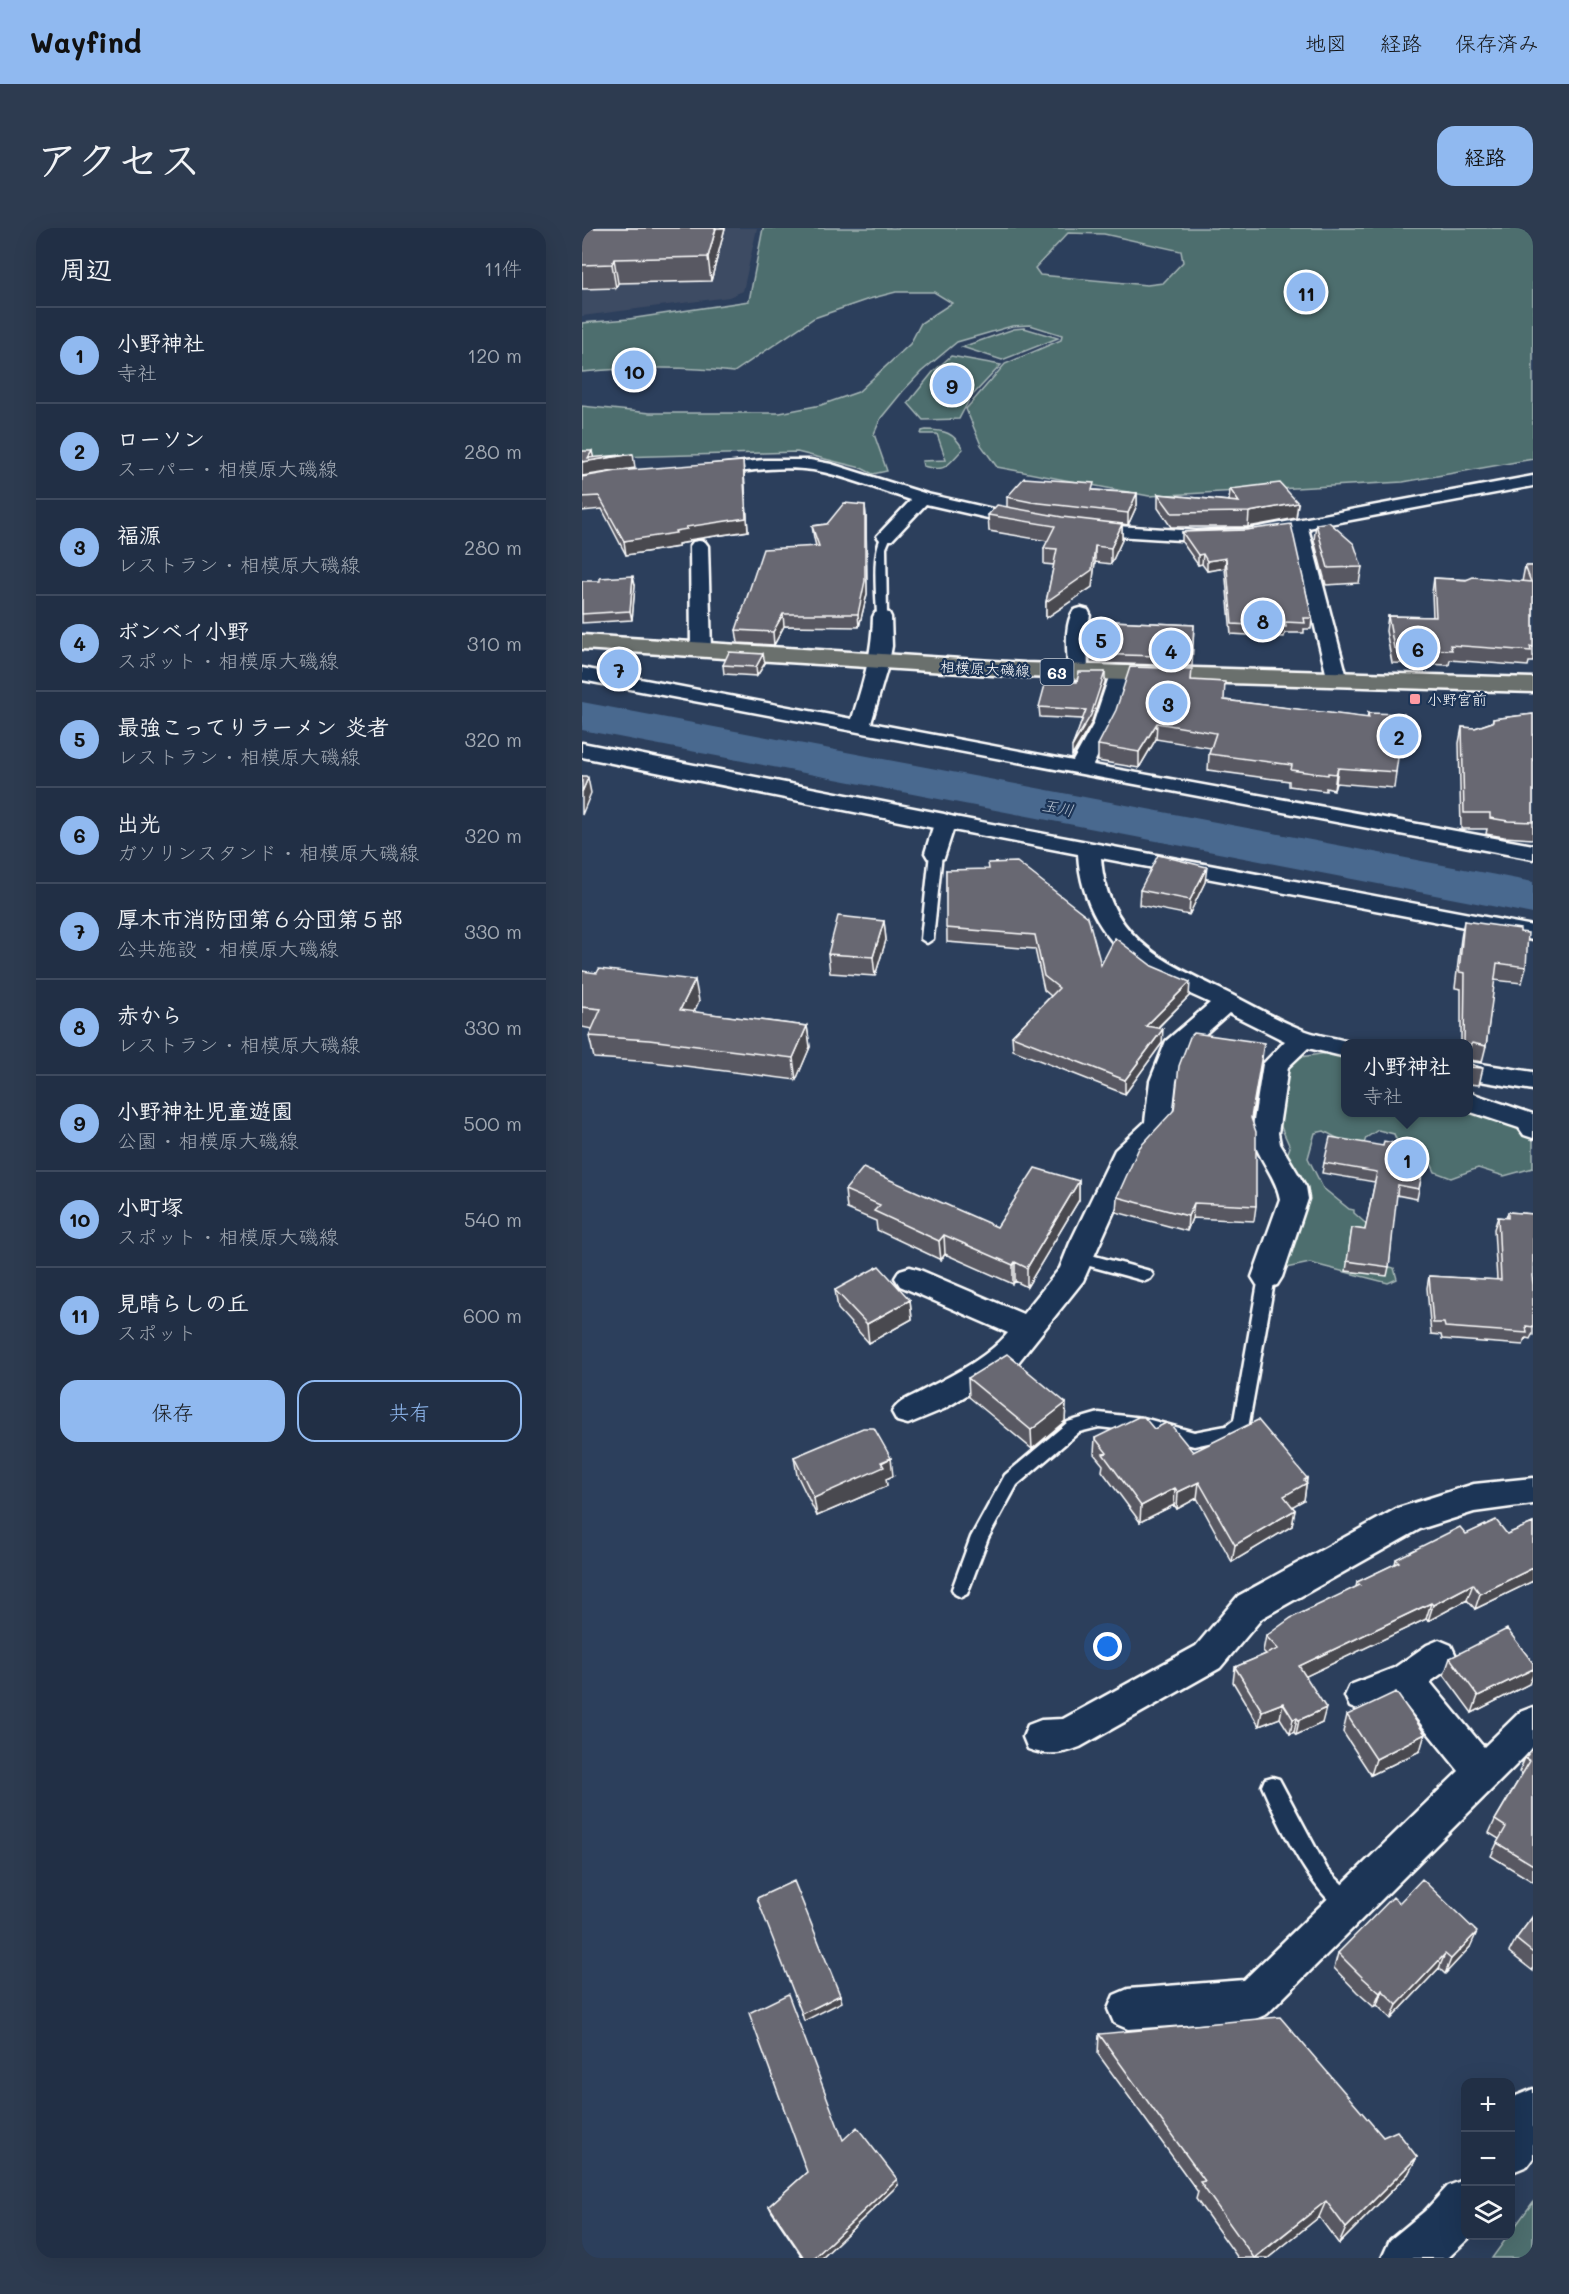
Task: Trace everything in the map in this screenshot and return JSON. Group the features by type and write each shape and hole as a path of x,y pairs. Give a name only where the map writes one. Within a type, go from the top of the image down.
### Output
{"main road":[{"name":"相模原大磯線","path":"582,642 879,662 1120,674 1533,685"}],"street":[{"path":"686,472 764,465 810,465 831,469 922,498 1040,524"},
{"path":"1067,527 1196,536 1248,534 1533,481"},
{"path":"886,536 922,498"},
{"path":"1299,525 1338,681"},
{"path":"699,546 701,650"},
{"path":"1078,672 1077,636 1081,614"},
{"path":"860,727 879,662 882,646 882,617"},
{"path":"582,674 1533,852"},
{"path":"1080,769 1103,725 1120,674"},
{"path":"582,750 944,822 1533,933"},
{"path":"936,854 944,822"},
{"path":"1089,848 1089,870 1102,913 1121,939 1153,965 1303,1039 1341,1052"},
{"path":"908,1412 933,1401 1005,1357 1026,1328 1073,1273 1084,1243 1125,1157 1158,1125 1163,1081 1174,1047 1226,1003"},
{"path":"1267,1277 1294,1199 1292,1187 1267,1144 1265,1133 1276,1064 1303,1039"},
{"path":"1473,1071 1533,1081"},
{"path":"1473,1103 1529,1122 1533,1129"},
{"path":"910,1278 1026,1328"},
{"path":"1041,1737 1068,1735 1208,1657 1250,1607 1410,1518 1474,1498 1533,1491"},
{"path":"1362,1696 1406,1679 1439,1656"},
{"path":"1406,1679 1468,1756 1485,1772"},
{"path":"1128,2009 1253,2000 1533,1724"},
{"path":"1515,2141 1533,2113"},
{"path":"1408,2258 1443,2229 1461,2209"}],"lane":[{"path":"882,617 881,548 886,536"},
{"path":"927,939 936,854"},
{"path":"1080,1258 1145,1275"},
{"path":"962,1588 980,1537 1011,1480 1074,1427 1098,1420 1143,1425 1194,1439 1230,1432 1242,1423 1267,1277"},
{"path":"1272,1786 1320,1876 1348,1904"}],"shaded area":[{"path":"582,228 757,228 743,291 729,297 582,316"}],"green space":[{"path":"763,228 1533,228 1533,459 1403,482 1149,496 997,467 981,445 966,409 1005,364 1061,340 1062,335 1030,325 1012,326 957,342 921,372 881,418 874,434 887,471 873,474 861,468 797,452 582,458 582,406 650,413 780,413 821,405 858,392 910,344 921,323 952,303 934,292 896,292 869,299 814,318 734,372 658,368 582,372 582,323 629,319 749,301","holes":["1068,233 1104,234 1181,251 1183,262 1163,283 1147,285 1040,275 1035,268"]},
{"path":"1024,328 1058,338 1002,360 962,347 1014,329"},
{"path":"951,356 1001,365 970,398 959,419 923,420 908,403 933,372"},
{"path":"926,430 939,431 952,436 963,449 942,468 923,466 922,461 946,460 937,434 921,434"},
{"path":"1327,1053 1341,1055 1341,1117 1473,1117 1473,1095 1533,1120 1533,1168 1504,1176 1478,1168 1451,1178 1435,1172 1428,1157 1400,1149 1394,1134 1378,1130 1366,1138 1363,1146 1348,1144 1324,1131 1315,1133 1308,1158 1323,1188 1349,1209 1354,1210 1354,1213 1373,1230 1376,1263 1394,1268 1397,1279 1388,1283 1310,1263 1286,1268 1273,1265 1286,1158 1290,1147 1277,1118 1285,1071 1294,1058"},
{"path":"1533,2202 1533,2258 1492,2258 1505,2240 1515,2240 1515,2227"}],"building":[{"path":"582,228 716,228 708,257 614,259 612,264 582,265"},
{"path":"582,451 592,451 588,458 633,454 582,462"},
{"path":"743,461 746,518 686,527 687,529 675,531 676,533 624,541 599,496 582,497 582,477 617,471"},
{"path":"1024,478 1094,483 1092,490 1137,493 1128,513 1031,502 1007,497"},
{"path":"1280,483 1298,503 1249,512 1172,513 1158,494 1239,502 1230,489"},
{"path":"844,503 865,505 865,581 858,614 783,614 773,632 736,630 763,549 819,546 812,526 827,524"},
{"path":"997,505 1062,517 1122,524 1111,548 1095,546 1092,570 1046,602 1057,549 1044,548 1055,526 988,515"},
{"path":"1329,522 1354,544 1362,567 1328,568 1316,524"},
{"path":"1291,524 1312,618 1304,618 1305,623 1285,622 1286,627 1232,624 1226,558 1207,561 1203,554 1198,555 1182,532 1246,530"},
{"path":"1525,566 1533,566 1533,647 1530,646 1531,651 1450,645 1452,650 1394,648 1388,616 1436,617 1434,578 1466,580 1473,577 1531,582"},
{"path":"633,576 630,611 582,614 582,581"},
{"path":"1090,620 1194,625 1192,657 1090,654"},
{"path":"729,652 763,654 756,667 723,665"},
{"path":"1130,667 1192,669 1191,680 1225,682 1224,700 1369,718 1368,713 1404,714 1396,772 1338,768 1336,774 1328,773 1328,775 1291,770 1292,765 1209,754 1216,733 1157,723 1139,752 1098,745 1116,710"},
{"path":"1079,672 1105,672 1091,715 1072,747 1086,710 1039,707 1046,681 1077,682"},
{"path":"1533,714 1533,822 1490,818 1490,813 1464,813 1462,727 1475,728 1493,722 1493,719"},
{"path":"582,776 588,778 582,792"},
{"path":"1158,855 1207,867 1190,900 1140,890"},
{"path":"1017,862 1088,917 1101,965 1115,938 1152,966 1190,982 1146,1026 1163,1029 1125,1080 1012,1036 1059,988 1044,976 1035,935 946,928 946,870 989,869 988,863"},
{"path":"838,916 884,921 873,957 828,954"},
{"path":"1464,921 1520,929 1520,932 1528,933 1526,967 1497,963 1486,1046 1473,1043 1473,1039 1464,1039 1465,973 1459,972"},
{"path":"599,969 695,980 680,1010 807,1026 793,1058 649,1040 589,1036 601,1009 582,1007 582,971 597,973"},
{"path":"1194,1033 1264,1043 1251,1118 1256,1132 1256,1206 1194,1203 1188,1216 1117,1197 1139,1148 1174,1110 1179,1066 1190,1037"},
{"path":"1330,1137 1383,1146 1384,1141 1427,1149 1419,1189 1398,1185 1389,1267 1347,1261 1352,1228 1365,1230 1377,1172 1324,1163"},
{"path":"863,1168 997,1227 1035,1168 1079,1181 1027,1268 1015,1262 1013,1265 944,1235 939,1241 874,1211 880,1205 845,1190"},
{"path":"1508,1212 1533,1214 1533,1327 1526,1326 1527,1333 1445,1327 1444,1323 1433,1323 1429,1276 1501,1280 1498,1217 1508,1218"},
{"path":"879,1266 910,1300 867,1324 835,1290"},
{"path":"1007,1354 1066,1403 1031,1430 968,1378"},
{"path":"1138,1417 1144,1417 1154,1429 1166,1423 1171,1425 1193,1452 1258,1420 1307,1478 1304,1480 1307,1483 1284,1496 1295,1510 1235,1545 1199,1482 1178,1492 1175,1488 1141,1506 1103,1454 1107,1453 1095,1438"},
{"path":"863,1428 874,1428 891,1458 881,1462 884,1467 814,1498 794,1457"},
{"path":"1496,1520 1507,1534 1533,1523 1533,1568 1480,1594 1473,1584 1433,1605 1431,1603 1299,1666 1326,1708 1299,1720 1293,1719 1283,1703 1262,1711 1235,1667 1278,1649 1266,1636 1291,1618 1360,1585 1357,1582 1399,1562 1396,1559 1460,1527 1466,1534"},
{"path":"1507,1629 1533,1663 1533,1669 1478,1696 1450,1658"},
{"path":"1396,1692 1425,1734 1376,1759 1347,1715"},
{"path":"1533,1748 1533,1865 1497,1843 1506,1827 1495,1820 1530,1761 1525,1758"},
{"path":"1422,1879 1477,1932 1451,1959 1445,1954 1397,2005 1382,1990 1380,1993 1338,1953 1393,1897 1399,1903"},
{"path":"794,1881 840,1995 802,2014 757,1898"},
{"path":"1533,1916 1533,1953 1516,1939"},
{"path":"788,1994 843,2140 857,2127 897,2179 814,2258 804,2258 769,2206 807,2172 749,2013"},
{"path":"1280,2017 1383,2137 1397,2131 1417,2157 1346,2228 1326,2201 1254,2258 1200,2182 1205,2181 1099,2034"}],"waterway":[{"name":"玉川","path":"582,716 1533,898"}],"place":[{"name":"見晴らしの丘","path":"1306,292"},
{"name":"小町塚","path":"634,370"},
{"name":"小野神社児童遊園","path":"952,385"},
{"name":"赤から","path":"1263,620"},
{"name":"最強こってりラーメン 炎者","path":"1101,639"},
{"name":"出光","path":"1418,648"},
{"name":"ボンベイ小野","path":"1171,650"},
{"name":"厚木市消防団第６分団第５部","path":"619,669"},
{"name":"小野宮前","path":"1415,699"},
{"name":"福源","path":"1168,703"},
{"name":"ローソン","path":"1399,736"},
{"name":"小野神社","path":"1407,1159"}]}
